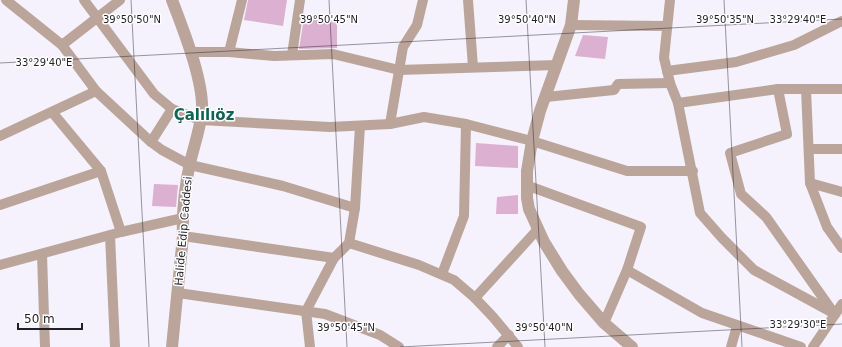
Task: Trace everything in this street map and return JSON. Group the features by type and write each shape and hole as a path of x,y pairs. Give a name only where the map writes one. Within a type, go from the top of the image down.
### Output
{"street":[{"path":"6,0 62,45 96,91 151,142 162,150 190,165 283,186 355,208"},
{"path":"84,0 154,94 172,109 200,120 330,127 390,124 424,117 466,124 532,141 627,171 692,171"},
{"path":"62,45 120,0"},
{"name":"Halide Edip Caddesi","path":"172,0 190,52 202,102 200,120 190,165 183,218 183,236 172,347"},
{"path":"229,52 242,0"},
{"path":"292,55 300,0"},
{"path":"390,124 403,46 417,25 423,0"},
{"path":"468,0 472,67"},
{"path":"574,0 571,26 540,111 532,141 526,185 529,209 544,242 562,271 579,294 604,323 632,347"},
{"path":"670,0 664,58 670,83 678,103 700,213 722,238 754,270 834,314"},
{"path":"667,71 736,62 794,45 842,21"},
{"path":"571,26 667,26"},
{"path":"190,52 229,52 274,56 333,54 399,70 557,65"},
{"path":"546,97 614,90 618,84 670,83"},
{"path":"678,103 778,89 842,89"},
{"path":"778,89 787,134 730,153 741,194 766,217 834,314"},
{"path":"806,89 810,183 827,227 842,248"},
{"path":"0,136 96,91"},
{"path":"151,142 172,109"},
{"path":"52,112 101,171 121,232"},
{"path":"442,274 464,216 466,124"},
{"path":"310,347 306,311 334,258 349,243 355,208 360,126"},
{"path":"808,149 842,149"},
{"path":"0,206 101,171"},
{"path":"810,183 842,192"},
{"path":"526,185 641,227 627,270 604,323"},
{"path":"0,264 121,232 183,218"},
{"path":"475,298 538,230"},
{"path":"110,235 115,347"},
{"path":"183,236 334,258"},
{"path":"349,243 419,265 454,280 475,298 518,347"},
{"path":"42,254 45,347"},
{"path":"627,270 702,313 801,347"},
{"path":"178,293 325,314 380,335 399,347"},
{"path":"813,347 842,304"},
{"path":"731,347 737,326"},
{"path":"497,347 509,335"}],"building":[{"path":"248,0 287,0 283,26 244,20"},
{"path":"304,18 337,22 337,48 299,49"},
{"path":"583,35 608,37 605,59 575,56"},
{"path":"476,143 518,146 518,168 475,166"},
{"path":"154,184 178,185 176,207 152,206"},
{"path":"518,195 518,214 496,214 497,197"}],"district":[{"name":"Çalılıöz","path":"204,115"}]}
